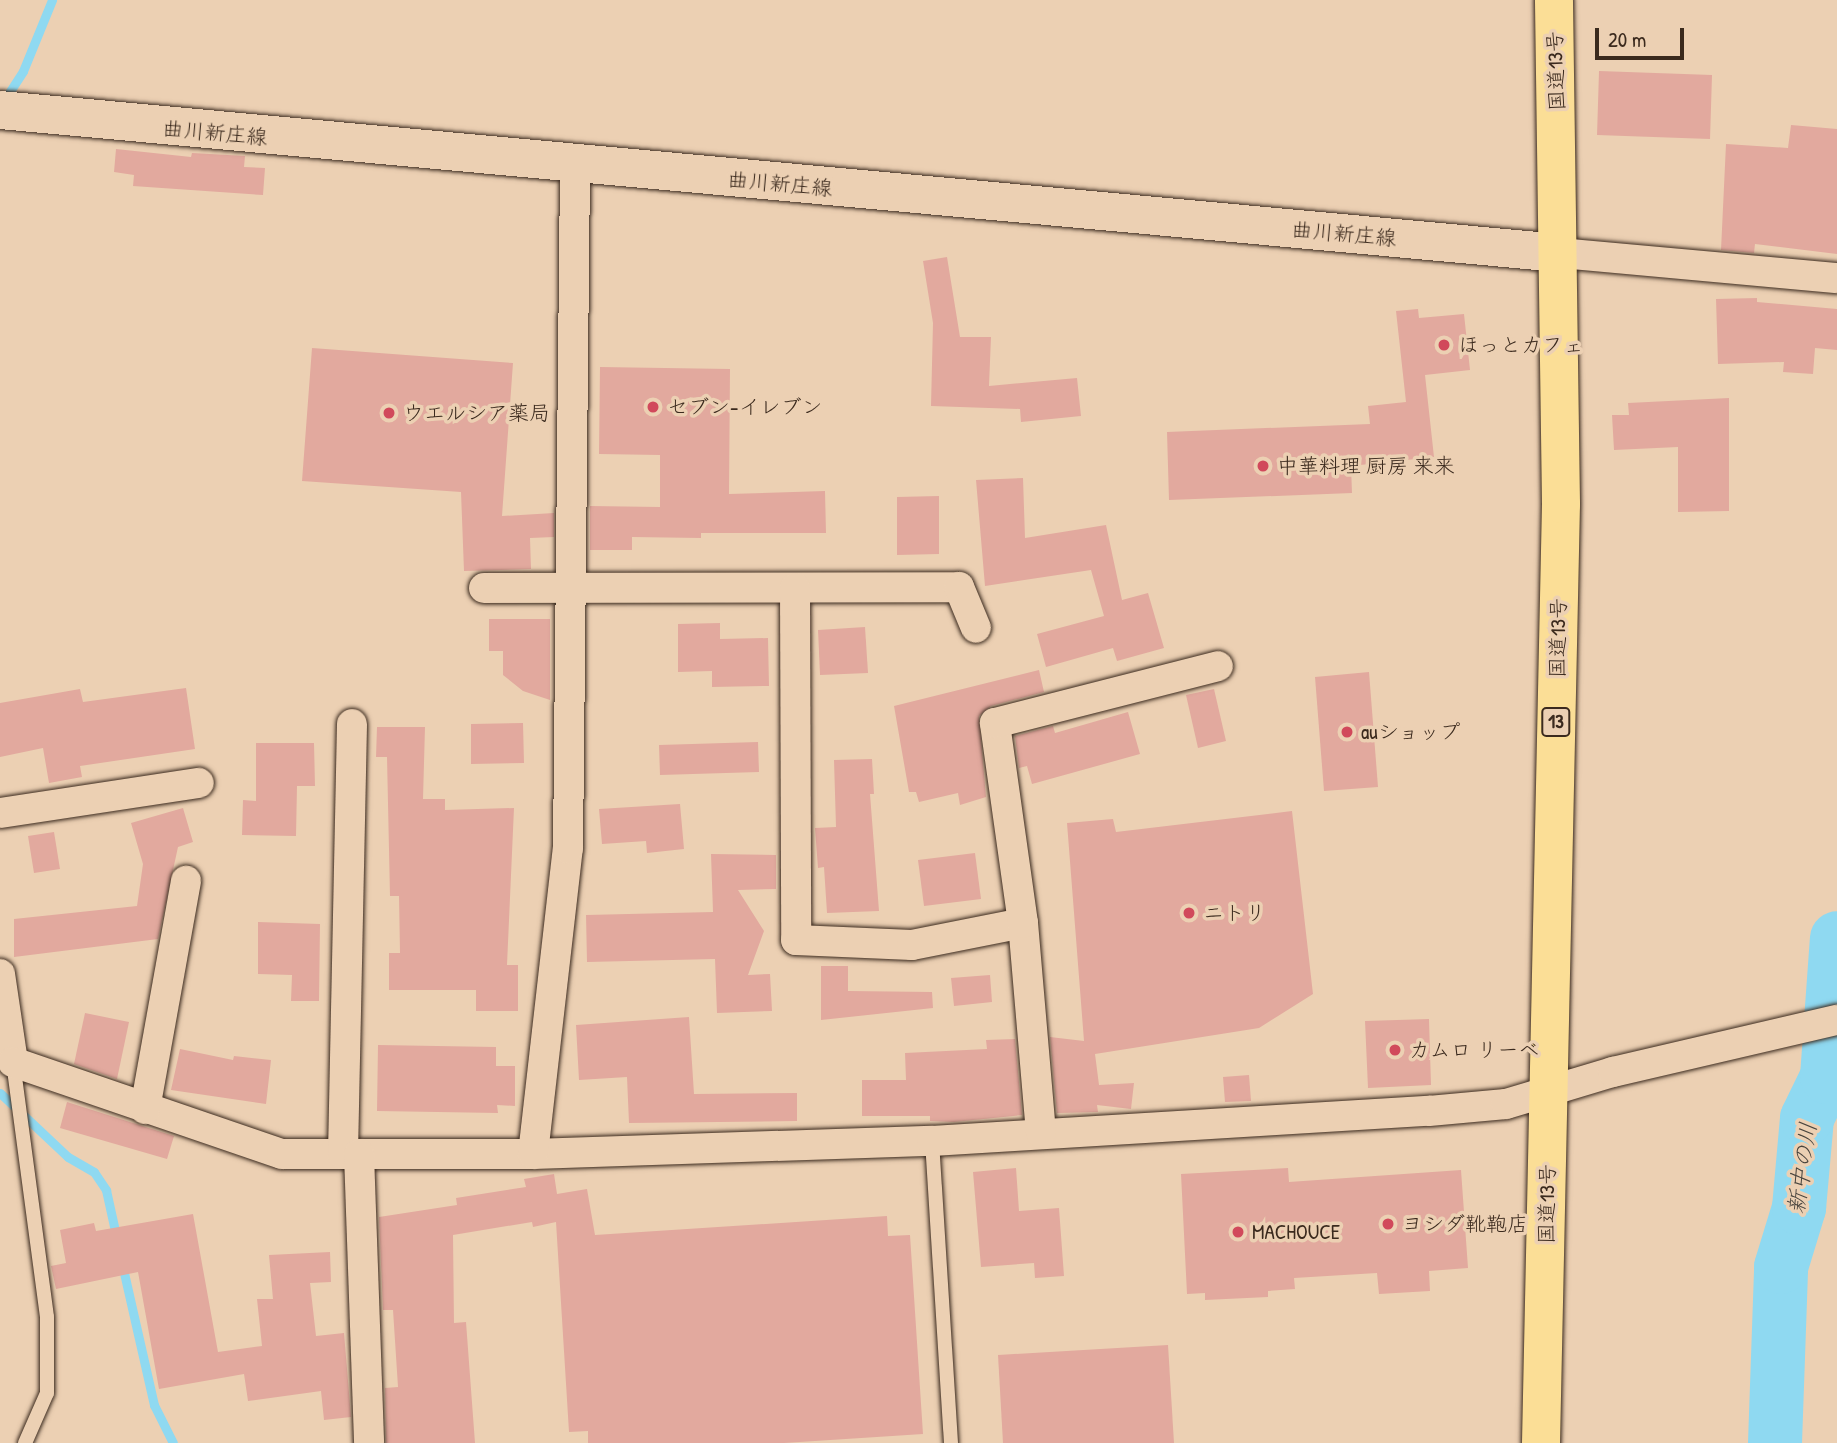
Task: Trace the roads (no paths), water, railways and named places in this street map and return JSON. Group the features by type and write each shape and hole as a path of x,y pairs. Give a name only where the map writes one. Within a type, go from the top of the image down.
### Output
{"highway":[{"name":"国道13号","path":"1541,1443 1561,505 1560,253 1554,0"}],"main road":[{"name":"曲川新庄線","path":"0,110 80,120 575,166 1560,253"}],"street":[{"path":"533,1154 568,849 575,166"},
{"path":"1560,253 1837,278"},
{"path":"484,588 959,587 976,628"},
{"path":"795,588 796,940 912,945 1023,923"},
{"path":"1041,1133 1023,923 995,723 1218,666"},
{"path":"352,724 351,1154 369,1443"},
{"path":"0,813 199,783"},
{"path":"145,1109 186,881"},
{"path":"0,974 13,1062 282,1154 533,1154 932,1141 1429,1111 1506,1104 1837,1020"}],"lane":[{"path":"13,1062 47,1317 47,1393 25,1443"},
{"path":"932,1141 951,1443"}],"waterway":[{"path":"5,99 23,71 52,0"},
{"name":"新中の川","path":"1775,1443 1781,1267 1799,1208 1807,1118 1827,1077 1837,938"},
{"path":"0,1093 68,1157 94,1172 106,1190 117,1240"},
{"path":"122,1264 154,1405 173,1443"}],"place":[{"name":"ほっとカフェ","path":"1444,345"},
{"name":"セブン-イレブン","path":"653,407"},
{"name":"ウエルシア薬局","path":"389,413"},
{"name":"中華料理 厨房 来来","path":"1263,466"},
{"name":"auショップ","path":"1347,732"},
{"name":"ニトリ","path":"1189,913"},
{"name":"カムロ リーベ","path":"1395,1050"},
{"name":"ヨシダ靴鞄店","path":"1388,1224"},
{"name":"MACHOUCE","path":"1238,1232"}]}
